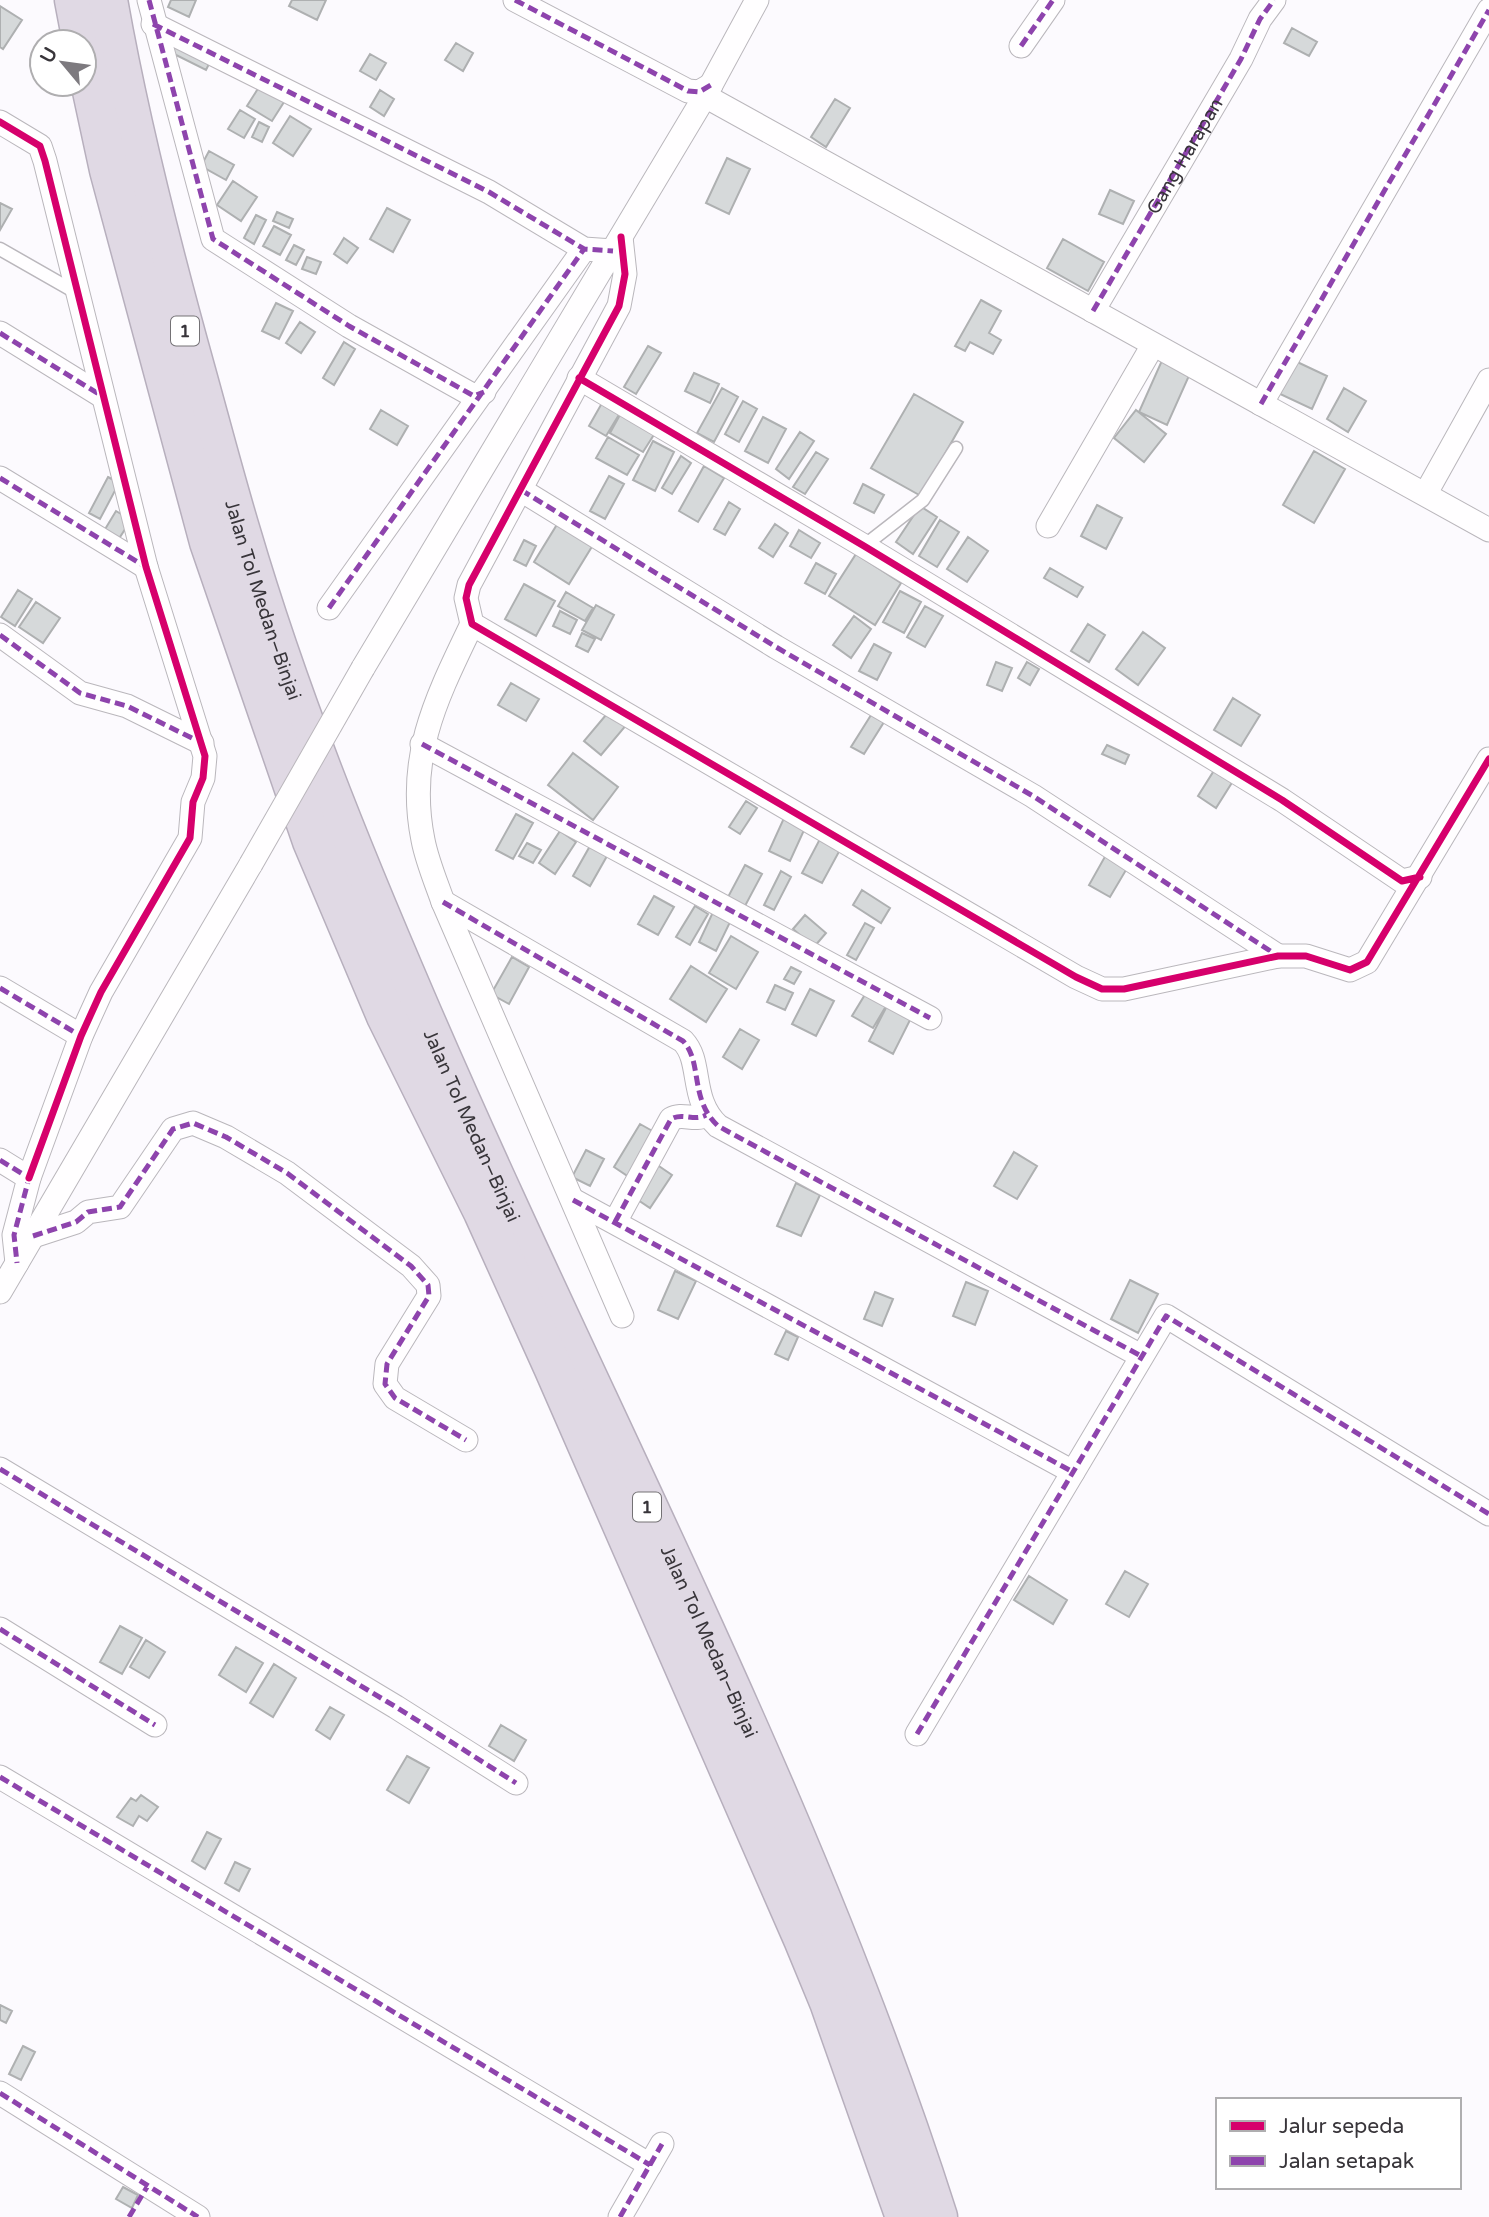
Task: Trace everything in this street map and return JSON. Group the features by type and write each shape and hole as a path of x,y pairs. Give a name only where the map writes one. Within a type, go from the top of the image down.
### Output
{"highway":[{"path":"74,0 79,28"},
{"name":"Jalan Tol Medan–Binjai","path":"108,0 120,65 166,263 242,535 335,805 424,1017 693,1608 847,1957 905,2112 938,2217"},
{"name":"Jalan Tol Medan–Binjai","path":"93,98 109,170 209,542 312,841 386,1016 483,1212 547,1355 803,1939 834,2014 905,2217"}],"street":[{"path":"149,0 153,24 213,239 349,326 448,384 474,396 484,392"},
{"path":"515,0 688,92 708,90 1153,345 1489,530"},
{"path":"0,1292 363,668 708,90 757,0"},
{"path":"1021,46 1053,0"},
{"name":"Gang Harapan","path":"1093,311 1241,59 1260,19 1275,0"},
{"path":"1261,404 1489,10"},
{"path":"153,24 489,192 584,249 617,244"},
{"path":"0,122 40,146 146,567 202,743 205,766 193,802 190,838 116,962 81,1036 29,1178 14,1234 17,1263"},
{"path":"617,244 625,274 619,306 605,337 579,378 467,592 472,624 432,708 418,768 419,815 424,843 443,902 622,1316"},
{"path":"329,608 422,473 484,392 584,249"},
{"path":"0,333 102,396"},
{"path":"1048,526 1153,345"},
{"path":"579,378 864,546 1282,800 1402,881 1420,877"},
{"path":"1426,494 1489,380"},
{"path":"0,478 146,567"},
{"path":"521,490 776,647 1033,796 1278,956"},
{"path":"472,624 1076,977 1102,989 1124,989 1278,956 1306,956 1350,970 1359,968 1367,962 1420,877 1489,759"},
{"path":"0,635 80,693 127,706 202,743"},
{"path":"422,744 930,1018"},
{"path":"443,902 682,1041 688,1048 706,1115 740,1139 1141,1356"},
{"path":"0,988 81,1036"},
{"path":"615,1222 671,1119 681,1115 696,1119 706,1115"},
{"path":"33,1236 76,1222 88,1212 120,1207 173,1129 182,1123 193,1123 226,1137 287,1173 359,1225 422,1277 430,1288 429,1296 387,1364 385,1384 395,1398 466,1440"},
{"path":"0,1160 29,1178"},
{"path":"573,1200 1073,1472"},
{"path":"917,1734 1166,1316 1489,1514"},
{"path":"0,1469 396,1707 516,1783"},
{"path":"0,1629 155,1725"},
{"path":"0,1777 650,2165"},
{"path":"0,2093 198,2217"},
{"path":"620,2217 662,2144"}],"lane":[{"path":"0,249 78,294"},
{"path":"864,546 923,500 956,448"}],"building":[{"path":"171,0 196,0 189,17 168,7"},
{"path":"292,0 326,0 317,20 289,6"},
{"path":"0,6 22,20 3,49 0,47"},
{"path":"1292,28 1317,42 1309,56 1284,43"},
{"path":"177,43 211,60 206,70 172,53"},
{"path":"456,43 473,53 463,71 445,60"},
{"path":"370,54 386,63 376,80 360,71"},
{"path":"259,87 284,102 272,121 247,106"},
{"path":"380,90 394,99 384,116 370,107"},
{"path":"835,99 850,108 826,147 811,137"},
{"path":"240,110 255,119 244,138 228,129"},
{"path":"290,116 311,129 293,156 273,143"},
{"path":"259,122 269,127 262,142 252,137"},
{"path":"209,151 234,165 226,180 201,166"},
{"path":"727,158 750,169 729,214 706,203"},
{"path":"233,181 257,197 241,221 217,205"},
{"path":"1110,190 1134,201 1123,224 1099,214"},
{"path":"0,203 12,209 0,230"},
{"path":"387,208 410,220 393,252 370,239"},
{"path":"277,212 293,219 289,228 273,221"},
{"path":"256,215 266,220 254,244 244,238"},
{"path":"274,226 291,235 280,255 263,246"},
{"path":"344,238 358,248 347,263 334,254"},
{"path":"1063,239 1104,262 1088,291 1047,268"},
{"path":"294,245 304,250 296,265 286,260"},
{"path":"307,257 321,262 316,274 302,269"},
{"path":"981,300 1001,311 989,333 1001,340 993,354 970,342 965,351 955,346"},
{"path":"276,303 293,311 279,339 262,331"},
{"path":"300,322 315,332 301,353 286,343"},
{"path":"344,342 355,349 334,385 323,378"},
{"path":"648,346 661,353 636,394 624,387"},
{"path":"1164,356 1192,369 1167,425 1139,412"},
{"path":"1293,360 1327,376 1312,409 1278,393"},
{"path":"694,373 719,384 710,403 685,391"},
{"path":"722,388 738,397 714,442 697,433"},
{"path":"1344,388 1366,401 1348,432 1327,419"},
{"path":"914,394 963,422 921,496 871,468"},
{"path":"743,401 757,409 739,442 725,434"},
{"path":"602,403 620,413 606,436 589,426"},
{"path":"381,410 408,426 397,445 370,429"},
{"path":"1136,410 1166,434 1144,462 1114,438"},
{"path":"621,413 655,433 643,452 610,433"},
{"path":"763,417 786,429 768,463 745,451"},
{"path":"800,432 814,441 789,479 776,469"},
{"path":"608,437 639,455 627,475 596,458"},
{"path":"653,441 674,452 655,491 633,480"},
{"path":"1314,451 1345,469 1314,523 1283,505"},
{"path":"816,452 828,459 805,494 793,487"},
{"path":"681,456 691,463 672,494 662,488"},
{"path":"704,466 724,478 698,522 679,511"},
{"path":"609,476 624,484 605,519 590,511"},
{"path":"108,477 119,483 100,519 89,513"},
{"path":"863,484 884,495 874,513 854,503"},
{"path":"729,502 740,509 725,535 714,529"},
{"path":"1097,505 1122,518 1106,549 1081,536"},
{"path":"920,506 937,517 913,554 896,542"},
{"path":"116,511 131,520 118,540 104,531"},
{"path":"561,518 596,540 569,584 534,562"},
{"path":"940,520 959,532 937,567 919,556"},
{"path":"775,524 788,533 773,557 759,548"},
{"path":"799,530 820,543 811,558 790,546"},
{"path":"968,537 988,551 967,582 947,569"},
{"path":"524,540 536,546 526,566 514,560"},
{"path":"856,554 901,583 875,625 829,596"},
{"path":"816,563 836,574 825,594 805,583"},
{"path":"1050,568 1083,587 1077,597 1044,578"},
{"path":"524,584 555,601 536,636 505,619"},
{"path":"18,590 32,599 15,626 1,617"},
{"path":"900,591 921,602 904,633 883,622"},
{"path":"566,592 593,608 585,621 558,606"},
{"path":"36,602 60,618 43,643 19,627"},
{"path":"596,605 614,615 601,640 582,630"},
{"path":"925,606 943,616 925,647 907,637"},
{"path":"560,611 577,620 570,634 553,626"},
{"path":"854,616 871,629 851,658 833,645"},
{"path":"1088,624 1105,635 1089,662 1071,651"},
{"path":"1143,632 1165,648 1138,685 1116,669"},
{"path":"582,633 595,639 588,652 576,646"},
{"path":"874,644 891,653 877,680 859,671"},
{"path":"996,662 1012,668 1002,691 987,685"},
{"path":"1027,662 1039,669 1030,685 1018,678"},
{"path":"511,683 539,699 526,721 498,705"},
{"path":"1233,698 1260,715 1241,746 1214,730"},
{"path":"611,709 628,723 601,755 584,741"},
{"path":"871,715 884,722 864,754 851,747"},
{"path":"1107,745 1129,755 1125,764 1102,754"},
{"path":"573,753 618,787 593,820 548,785"},
{"path":"1215,769 1233,781 1216,808 1198,796"},
{"path":"746,801 757,808 740,834 729,827"},
{"path":"516,814 533,823 513,859 496,850"},
{"path":"784,818 805,828 790,861 769,851"},
{"path":"560,831 576,842 555,874 539,863"},
{"path":"821,837 841,848 822,883 802,873"},
{"path":"527,843 541,850 533,863 519,856"},
{"path":"590,846 607,856 590,886 573,876"},
{"path":"1107,853 1129,865 1110,897 1089,885"},
{"path":"745,865 762,874 745,906 728,897"},
{"path":"781,871 791,877 774,910 764,905"},
{"path":"862,890 890,908 881,923 853,905"},
{"path":"654,896 674,907 658,935 638,924"},
{"path":"695,906 708,914 690,945 676,937"},
{"path":"714,910 732,918 716,951 699,942"},
{"path":"805,915 826,933 814,947 793,929"},
{"path":"865,923 874,928 856,960 847,955"},
{"path":"731,936 758,952 736,989 709,973"},
{"path":"512,957 529,967 509,1004 491,994"},
{"path":"691,966 727,989 706,1022 670,999"},
{"path":"791,967 801,972 794,984 784,979"},
{"path":"775,985 793,993 785,1010 767,1002"},
{"path":"869,988 889,1001 873,1028 852,1016"},
{"path":"810,989 834,1001 816,1036 792,1024"},
{"path":"890,1000 914,1012 893,1054 869,1041"},
{"path":"740,1029 759,1040 742,1069 723,1057"},
{"path":"640,1124 656,1133 629,1177 614,1167"},
{"path":"586,1150 604,1159 590,1186 572,1177"},
{"path":"1014,1152 1037,1166 1017,1199 994,1186"},
{"path":"653,1162 672,1175 650,1208 632,1196"},
{"path":"796,1183 820,1195 801,1236 777,1226"},
{"path":"675,1271 696,1281 678,1319 658,1310"},
{"path":"1130,1280 1158,1294 1138,1333 1111,1319"},
{"path":"966,1282 988,1291 975,1325 953,1316"},
{"path":"875,1292 893,1299 882,1326 864,1319"},
{"path":"786,1331 798,1337 788,1360 775,1354"},
{"path":"1125,1571 1148,1584 1129,1617 1106,1604"},
{"path":"1029,1576 1067,1600 1053,1624 1014,1600"},
{"path":"120,1626 142,1638 122,1674 100,1662"},
{"path":"146,1640 165,1652 149,1678 130,1667"},
{"path":"236,1647 263,1663 246,1692 219,1675"},
{"path":"274,1664 296,1678 273,1717 250,1703"},
{"path":"330,1707 344,1715 330,1739 316,1730"},
{"path":"501,1725 526,1740 514,1761 489,1746"},
{"path":"407,1756 429,1768 409,1803 387,1790"},
{"path":"141,1795 158,1807 147,1821 139,1816 133,1826 117,1817 131,1798 136,1801"},
{"path":"207,1832 221,1839 205,1869 192,1861"},
{"path":"235,1862 250,1869 239,1891 225,1883"},
{"path":"0,2005 12,2011 6,2023 0,2020"},
{"path":"23,2046 35,2052 21,2080 9,2074"},
{"path":"123,2187 138,2195 132,2208 116,2199"}],"marked path":[{"path":"149,0 213,239 349,326 474,396 484,392"},
{"path":"515,0 688,91 699,92 711,85"},
{"path":"1021,46 1053,0"},
{"path":"1093,311 1241,59 1260,19 1274,0"},
{"path":"1261,404 1489,10"},
{"path":"153,24 489,192 584,249 613,251"},
{"path":"329,608 584,249"},
{"path":"0,333 102,396"},
{"path":"0,478 146,567"},
{"path":"521,490 776,647 1033,796 1278,956"},
{"path":"0,635 80,693 127,706 202,743"},
{"path":"422,744 930,1018"},
{"path":"443,902 683,1041 693,1059 703,1104 718,1126 1141,1356"},
{"path":"0,988 81,1036"},
{"path":"615,1222 671,1119 706,1115"},
{"path":"33,1236 76,1222 88,1212 120,1207 173,1129 193,1123 226,1137 287,1173 411,1266 428,1285 429,1296 387,1364 385,1384 395,1398 466,1440"},
{"path":"0,1160 29,1178 14,1235 17,1263"},
{"path":"573,1200 1073,1472"},
{"path":"917,1734 1166,1316 1489,1514"},
{"path":"0,1469 396,1707 516,1783"},
{"path":"0,1629 155,1725"},
{"path":"0,1777 650,2165"},
{"path":"0,2093 198,2217"},
{"path":"620,2217 662,2144"},
{"path":"129,2217 147,2187"}],"cycle path":[{"path":"0,122 40,146 45,161 146,567 205,756 203,778 193,802 190,838 101,992 81,1036 29,1178"},
{"path":"621,237 625,274 619,306 469,585 466,598 472,624 1076,977 1102,989 1124,989 1278,956 1306,956 1350,970 1367,962 1489,759"},
{"path":"579,378 864,546 1282,800 1402,881 1420,877"}]}
